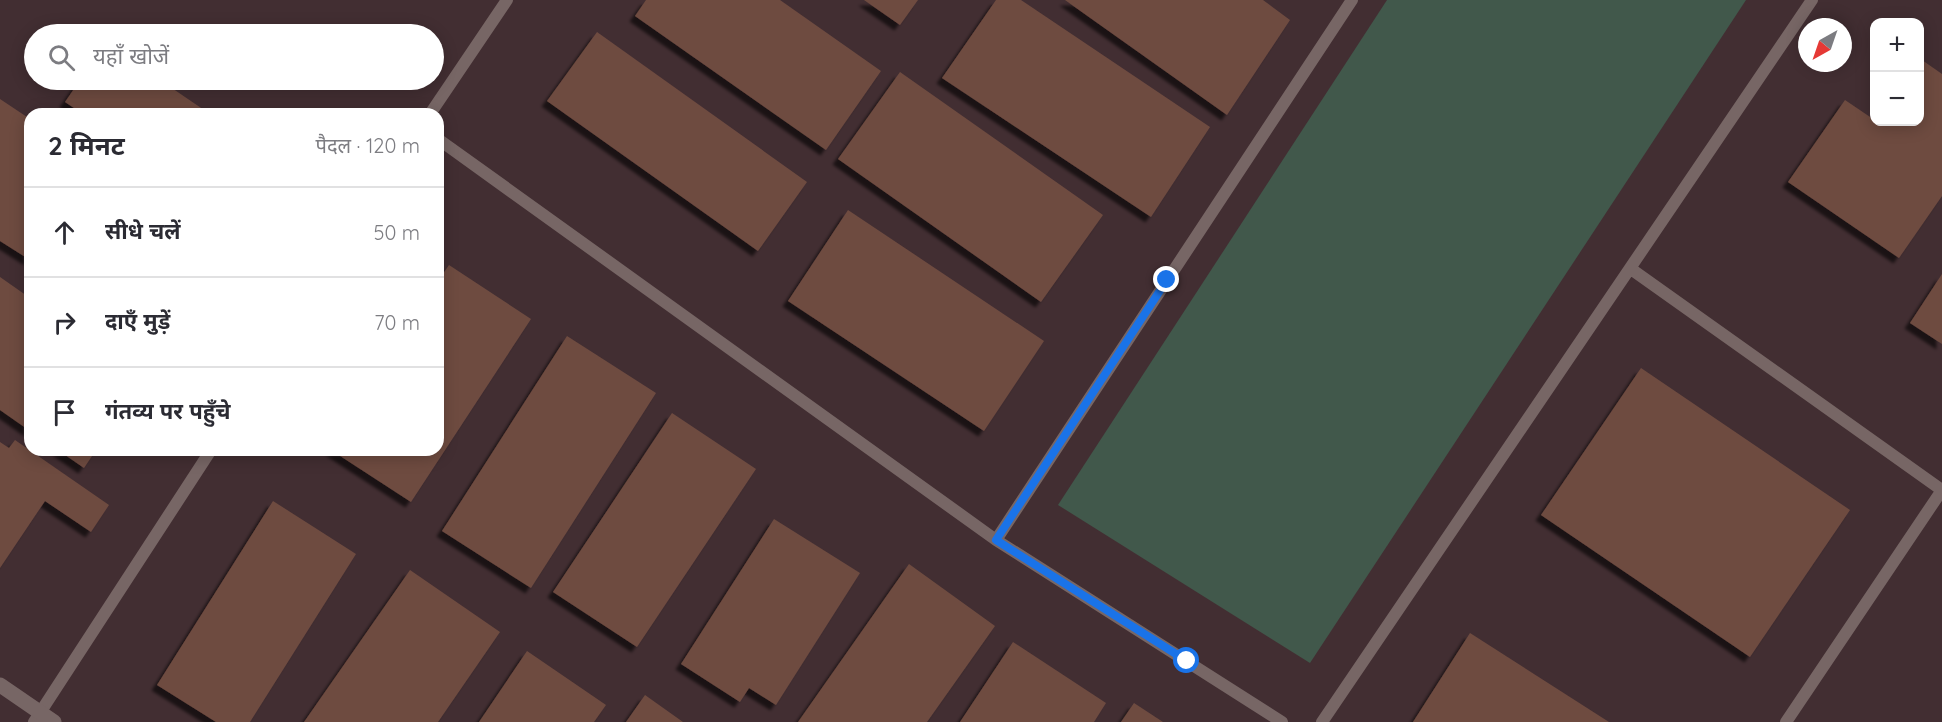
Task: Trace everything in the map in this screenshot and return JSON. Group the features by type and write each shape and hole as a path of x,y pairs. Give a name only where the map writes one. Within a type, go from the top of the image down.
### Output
{"street":[{"path":"0,685 37,717 54,722"}],"lane":[{"path":"434,108 507,0"},
{"path":"996,540 1352,0"},
{"path":"1322,722 1812,0"},
{"path":"444,143 996,540 1282,722"},
{"path":"1631,269 1942,490 1786,722"},
{"path":"37,717 207,456"}],"shaded area":[{"path":"0,0 1942,0 1942,722 0,722"}],"green space":[{"path":"1387,0 1746,0 1310,663 1058,505"}],"building":[{"path":"646,0 780,0 881,71 826,150 635,16"},
{"path":"864,0 918,0 900,25"},
{"path":"996,0 1021,0 1210,127 1151,217 942,78"},
{"path":"1065,0 1263,0 1290,20 1227,115"},
{"path":"597,32 807,182 758,251 547,101"},
{"path":"1924,61 1942,74 1942,196 1899,258 1788,182 1845,100 1870,117 1870,126 1924,126"},
{"path":"900,72 1103,215 1041,302 838,159"},
{"path":"73,90 175,90 201,108 74,108 65,102"},
{"path":"0,99 24,115 24,256 0,241"},
{"path":"848,210 1044,341 984,431 788,301"},
{"path":"449,265 531,319 444,452 444,272"},
{"path":"1942,274 1942,344 1910,323"},
{"path":"0,277 24,294 24,427 0,410"},
{"path":"567,336 656,393 531,588 442,531"},
{"path":"1641,368 1850,510 1750,657 1541,515"},
{"path":"672,413 756,469 637,647 553,592"},
{"path":"15,440 24,446 24,456 38,456 109,505 91,532 45,501 0,568 0,442 9,448"},
{"path":"67,456 92,456 84,468"},
{"path":"340,456 441,456 411,502"},
{"path":"273,501 356,554 250,722 216,722 157,685"},
{"path":"774,519 860,573 776,705 749,688 740,702 681,664"},
{"path":"909,564 995,626 927,722 798,722"},
{"path":"410,570 500,632 438,722 304,722"},
{"path":"1470,633 1609,722 1413,722"},
{"path":"1013,642 1106,703 1094,722 960,722"},
{"path":"527,651 606,705 594,722 479,722"},
{"path":"645,695 683,722 626,722"},
{"path":"1134,703 1163,722 1121,722"}],"route":[{"path":"1167,280 996,540 1187,661"}]}
